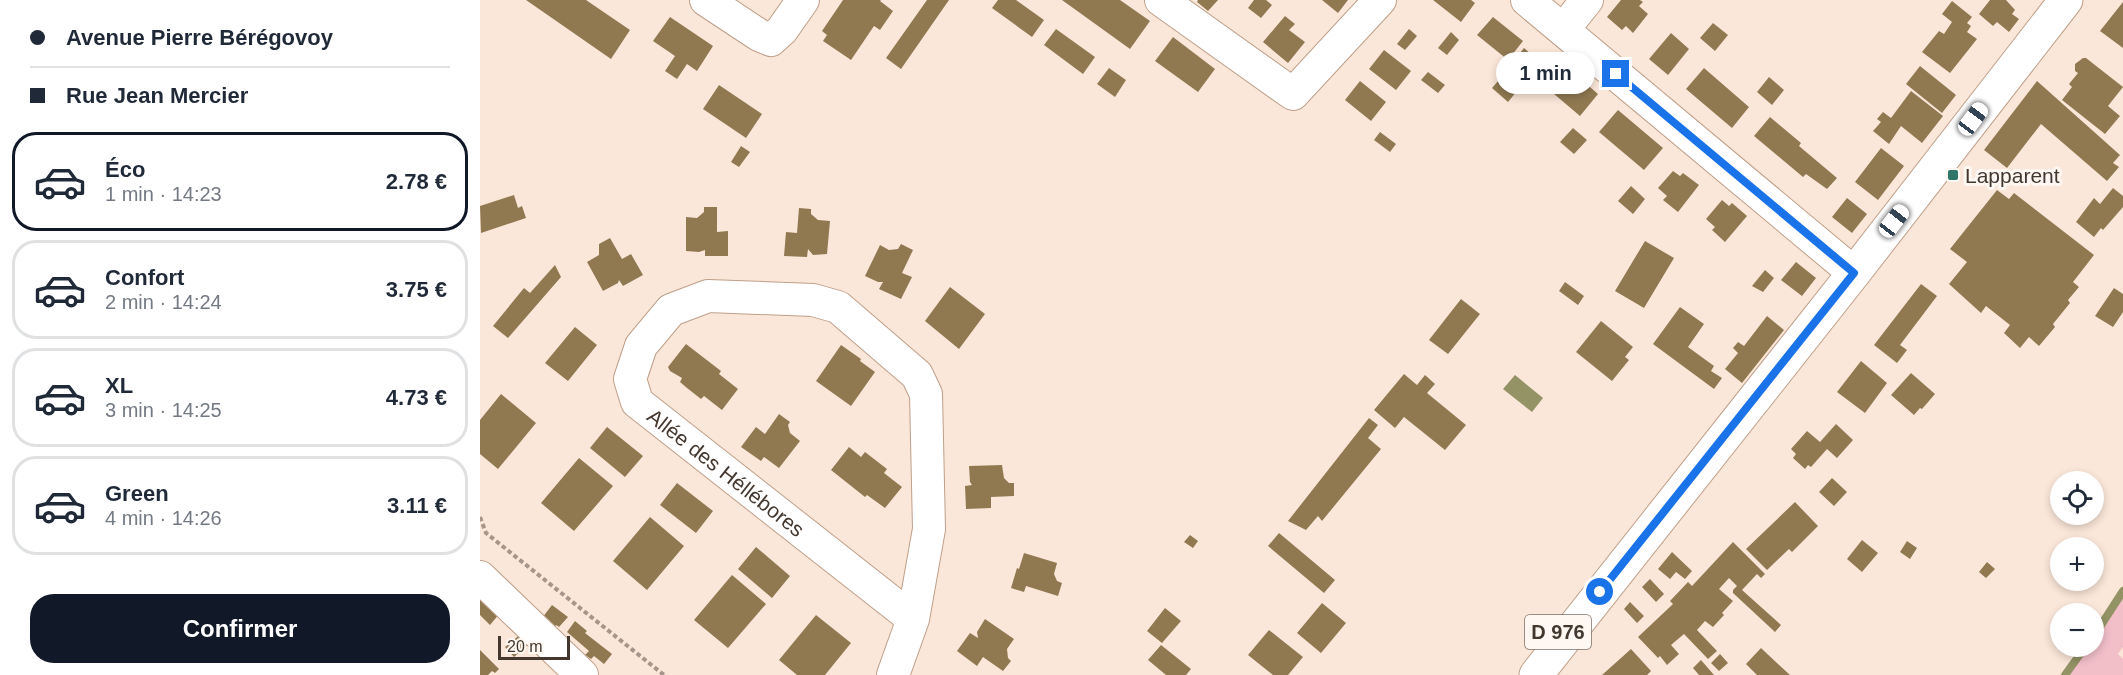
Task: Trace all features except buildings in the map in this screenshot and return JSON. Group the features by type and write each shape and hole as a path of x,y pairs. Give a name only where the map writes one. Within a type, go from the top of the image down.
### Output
{"main road":[{"name":"D 976","path":"1536,675 1854,273 2055,4"},
{"name":"D 976","path":"1519,675 1541,649 1600,592"}],"street":[{"path":"706,0 759,35 771,40 782,30 803,0"},
{"path":"1161,0 1293,94 1380,0"},
{"path":"1527,0 1854,273"},
{"path":"1563,30 1587,0"},
{"name":"Allée des Héllébores","path":"893,675 912,619 929,530 926,394 917,375 838,307 813,300 708,296 671,310 641,346 630,379 637,402 912,619"},
{"path":"480,577 582,675"}],"path":[{"path":"480,516 486,533 664,675"}],"shaded area":[{"path":"1515,375 1543,398 1532,412 1503,389"},
{"path":"2123,591 2123,647 2118,654 2123,659 2123,675 2065,675 2078,657 2104,657 2104,620"}],"waterway":[{"path":"2104,620 2123,591"},
{"path":"2065,675 2078,657"}],"place":[{"name":"Lapparent","path":"1953,175"}],"route":[{"path":"1600,592 1854,273 1616,74"}]}
